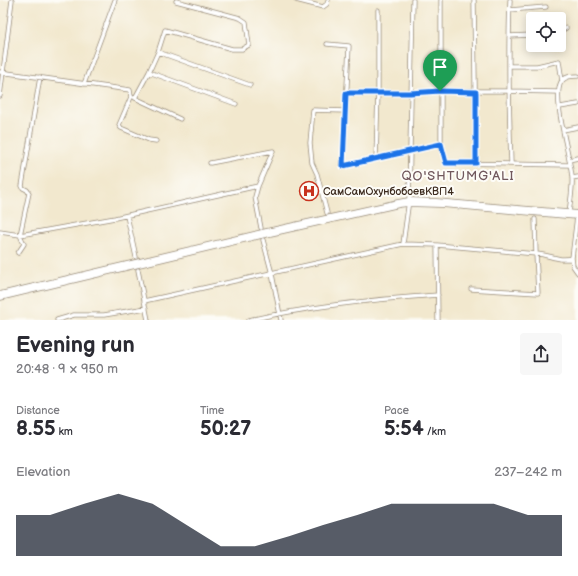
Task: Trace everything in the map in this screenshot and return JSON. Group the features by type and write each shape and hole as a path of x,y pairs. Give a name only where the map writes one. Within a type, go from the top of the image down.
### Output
{"main road":[{"path":"0,294 262,232 398,202 452,202 578,215"},
{"path":"0,298 409,202"}],"street":[{"path":"0,96 1,72 12,0"},
{"path":"84,84 115,0"},
{"path":"296,0 323,7 327,4 328,0"},
{"path":"403,244 409,202 413,0"},
{"path":"441,0 441,144 446,163 570,165"},
{"path":"474,0 476,163"},
{"path":"510,0 508,36 508,91 511,163"},
{"path":"156,141 149,140 121,128 119,125 149,72 158,52 165,30 232,49 242,49 249,45 246,22 240,18 176,1"},
{"path":"510,10 546,7"},
{"path":"376,158 378,10"},
{"path":"508,36 526,35"},
{"path":"326,44 348,46 343,166 441,144"},
{"path":"158,52 250,85"},
{"path":"509,66 537,66 559,61 562,81"},
{"path":"1,72 130,90 133,98 180,119"},
{"path":"149,72 236,104"},
{"path":"569,214 572,178 558,92 562,81 566,77 578,76"},
{"path":"18,253 24,244 20,235 29,193 28,190 22,186 40,78"},
{"path":"346,93 410,93 440,91 558,92"},
{"path":"560,107 578,104"},
{"path":"327,213 317,174 312,163 310,143 313,110 345,111"},
{"path":"563,130 578,127"},
{"path":"210,163 273,151 258,186 255,197 261,228"},
{"path":"569,160 578,158"},
{"path":"572,178 578,177"},
{"path":"0,232 20,235 127,216 258,186"},
{"path":"578,215 572,258 573,266 578,273"},
{"path":"127,216 136,257"},
{"path":"471,289 538,293 535,219"},
{"path":"263,240 272,274 281,320"},
{"path":"144,301 403,244 437,245 544,254 554,258 572,258"},
{"path":"437,245 436,283 438,295 438,320"},
{"path":"138,270 148,320"},
{"path":"249,320 280,313 402,297 438,295"},
{"path":"57,320 104,315 146,308"},
{"path":"104,315 105,320"}],"place":[{"name":"СамСамОхунбобоевКВП4","path":"309,191"}],"district":[{"name":"QO'SHTUMG'ALI","path":"458,175"}],"route":[{"path":"440,91 476,92 476,163 446,163 441,144 343,166 346,93 410,93 440,91"}]}
